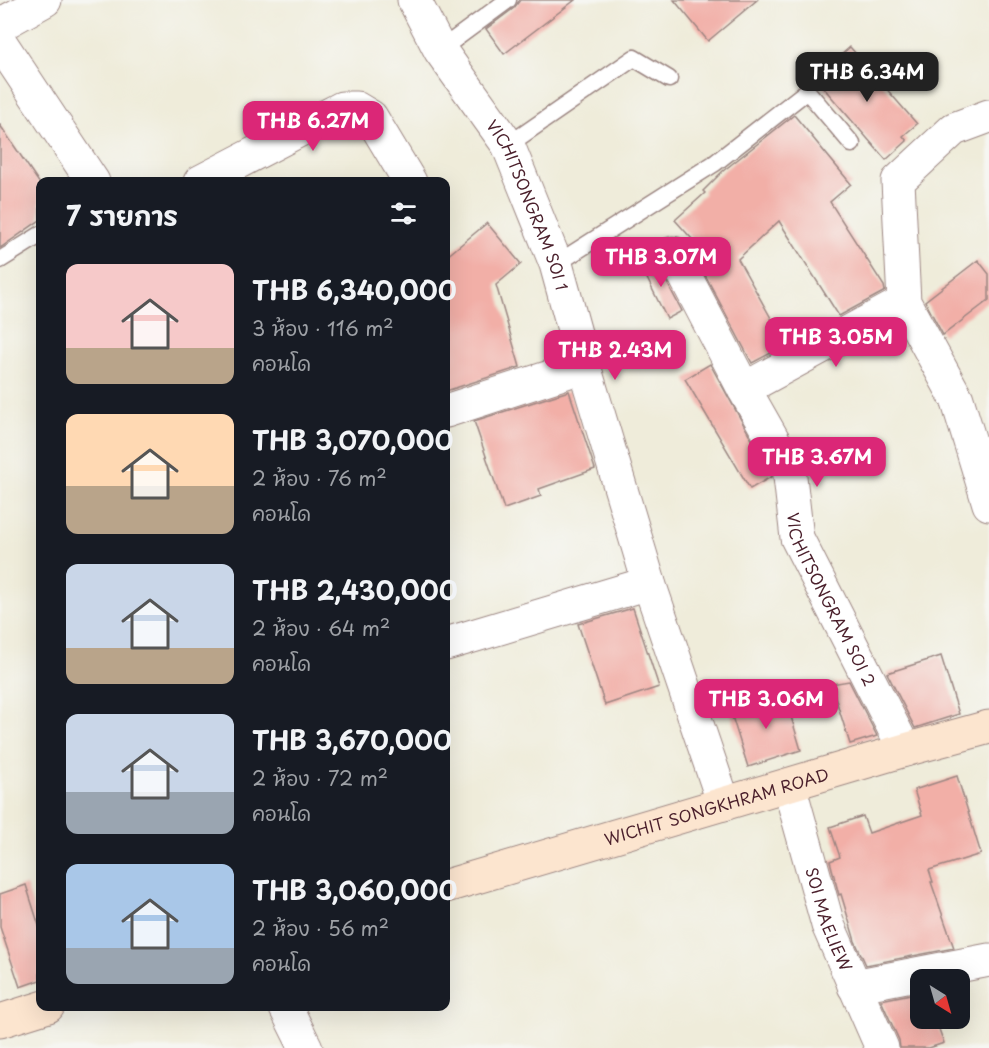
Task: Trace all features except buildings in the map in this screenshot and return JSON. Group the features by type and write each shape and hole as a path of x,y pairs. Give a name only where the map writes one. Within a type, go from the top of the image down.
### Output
{"street":[{"path":"0,25 45,0"},
{"name":"VICHITSONGRAM SOI 1","path":"414,0 440,50 508,145 556,264 649,583 724,804"},
{"path":"0,42 90,177"},
{"path":"210,177 342,108 356,108 371,117 407,177"},
{"path":"989,116 954,129 898,181 904,302 957,399 989,504"},
{"name":"VICHITSONGRAM SOI 2","path":"673,253 744,389 789,468 797,538 905,750"},
{"path":"744,389 904,302"},
{"path":"450,410 584,366"},
{"path":"450,643 649,583"},
{"name":"WICHIT SONGKHRAM ROAD","path":"450,885 989,727"},
{"name":"SOI MAELIEW","path":"789,785 828,925 882,1048"},
{"path":"855,986 989,960"},
{"path":"0,1021 36,1010"},
{"path":"288,1011 306,1048"}],"lane":[{"path":"440,50 508,0"},
{"path":"508,145 634,58 669,79"},
{"path":"556,264 715,163 807,91 852,144"},
{"path":"0,260 36,238"}]}
